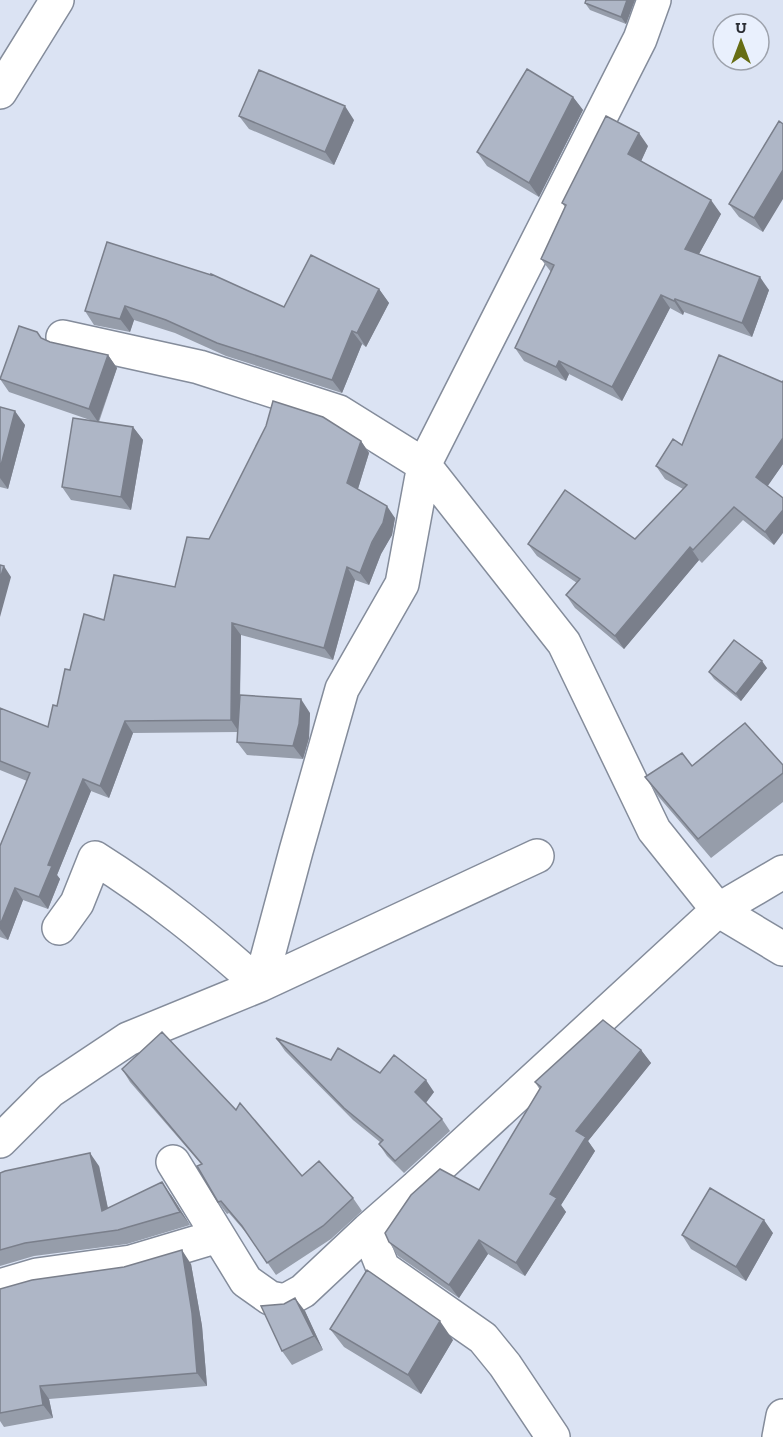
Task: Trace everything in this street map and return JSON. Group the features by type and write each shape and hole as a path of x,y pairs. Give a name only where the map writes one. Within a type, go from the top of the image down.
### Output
{"street":[{"path":"0,92 57,0"},
{"path":"260,985 342,689 402,584 424,465 640,39 654,0"},
{"path":"63,337 199,367 339,412 424,465 564,643 654,830 718,910 783,949"},
{"path":"0,1141 50,1091 128,1039 260,985 537,856"},
{"path":"59,928 77,903 95,858 141,886 196,928 260,985"},
{"path":"173,1162 246,1281 270,1298 285,1300 303,1291 718,910 783,872"},
{"path":"368,1230 383,1268 483,1338 505,1365 553,1437"},
{"path":"0,1286 37,1275 131,1262 218,1236"},
{"path":"780,1437 783,1416"}],"building":[{"path":"586,0 627,0 621,17 585,3"},
{"path":"527,69 573,97 529,183 477,152"},
{"path":"259,70 345,106 325,152 239,116"},
{"path":"606,116 639,133 628,154 711,200 685,249 760,277 742,323 661,295 612,387 559,361 556,367 515,348 554,265 541,259 566,205 562,203"},
{"path":"779,121 783,124 783,170 754,218 729,204"},
{"path":"107,242 211,274 284,307 311,255 379,289 357,333 352,331 332,380 217,343 166,320 125,306 120,319 85,311"},
{"path":"19,326 37,332 41,338 50,342 108,355 89,409 0,379"},
{"path":"719,355 783,381 783,438 756,477 783,498 783,510 765,532 734,507 693,550 690,547 615,636 566,595 580,579 528,544 565,490 635,539 687,485 656,466 673,439 682,445"},
{"path":"273,401 323,417 361,441 347,483 387,506 383,523 372,542 360,573 347,567 324,648 232,623 231,720 125,721 100,786 83,779 48,865 52,866 39,897 15,888 0,925 0,846 30,773 0,761 0,708 48,727 53,705 57,706 65,669 70,670 84,614 104,620 114,575 175,587 187,537 209,539 266,426"},
{"path":"0,407 15,411 0,469"},
{"path":"73,418 133,427 121,497 62,487"},
{"path":"0,565 4,566 0,579"},
{"path":"734,640 762,661 736,694 709,672"},
{"path":"240,695 301,699 299,724 293,746 237,742"},
{"path":"745,723 783,765 783,773 698,839 645,777 682,753 692,766"},
{"path":"603,1020 641,1050 576,1131 586,1137 550,1194 557,1198 516,1263 479,1240 449,1285 389,1242 385,1233 411,1195 440,1169 479,1190 541,1087 535,1082"},
{"path":"162,1032 236,1110 240,1103 302,1176 319,1161 353,1198 323,1226 267,1263 242,1226 221,1201 218,1202 197,1166 202,1164 122,1069"},
{"path":"276,1038 331,1060 338,1048 380,1073 394,1055 426,1080 415,1092 442,1119 395,1161 379,1144 383,1140 344,1108"},
{"path":"90,1153 102,1211 162,1182 180,1212 118,1230 25,1243 0,1250 0,1173"},
{"path":"710,1188 764,1220 736,1267 682,1235"},
{"path":"182,1250 192,1313 197,1373 40,1386 43,1405 0,1413 0,1289 32,1280 124,1267"},
{"path":"367,1270 440,1321 408,1375 330,1329"},
{"path":"295,1298 314,1336 282,1351 261,1306 284,1304"}]}
